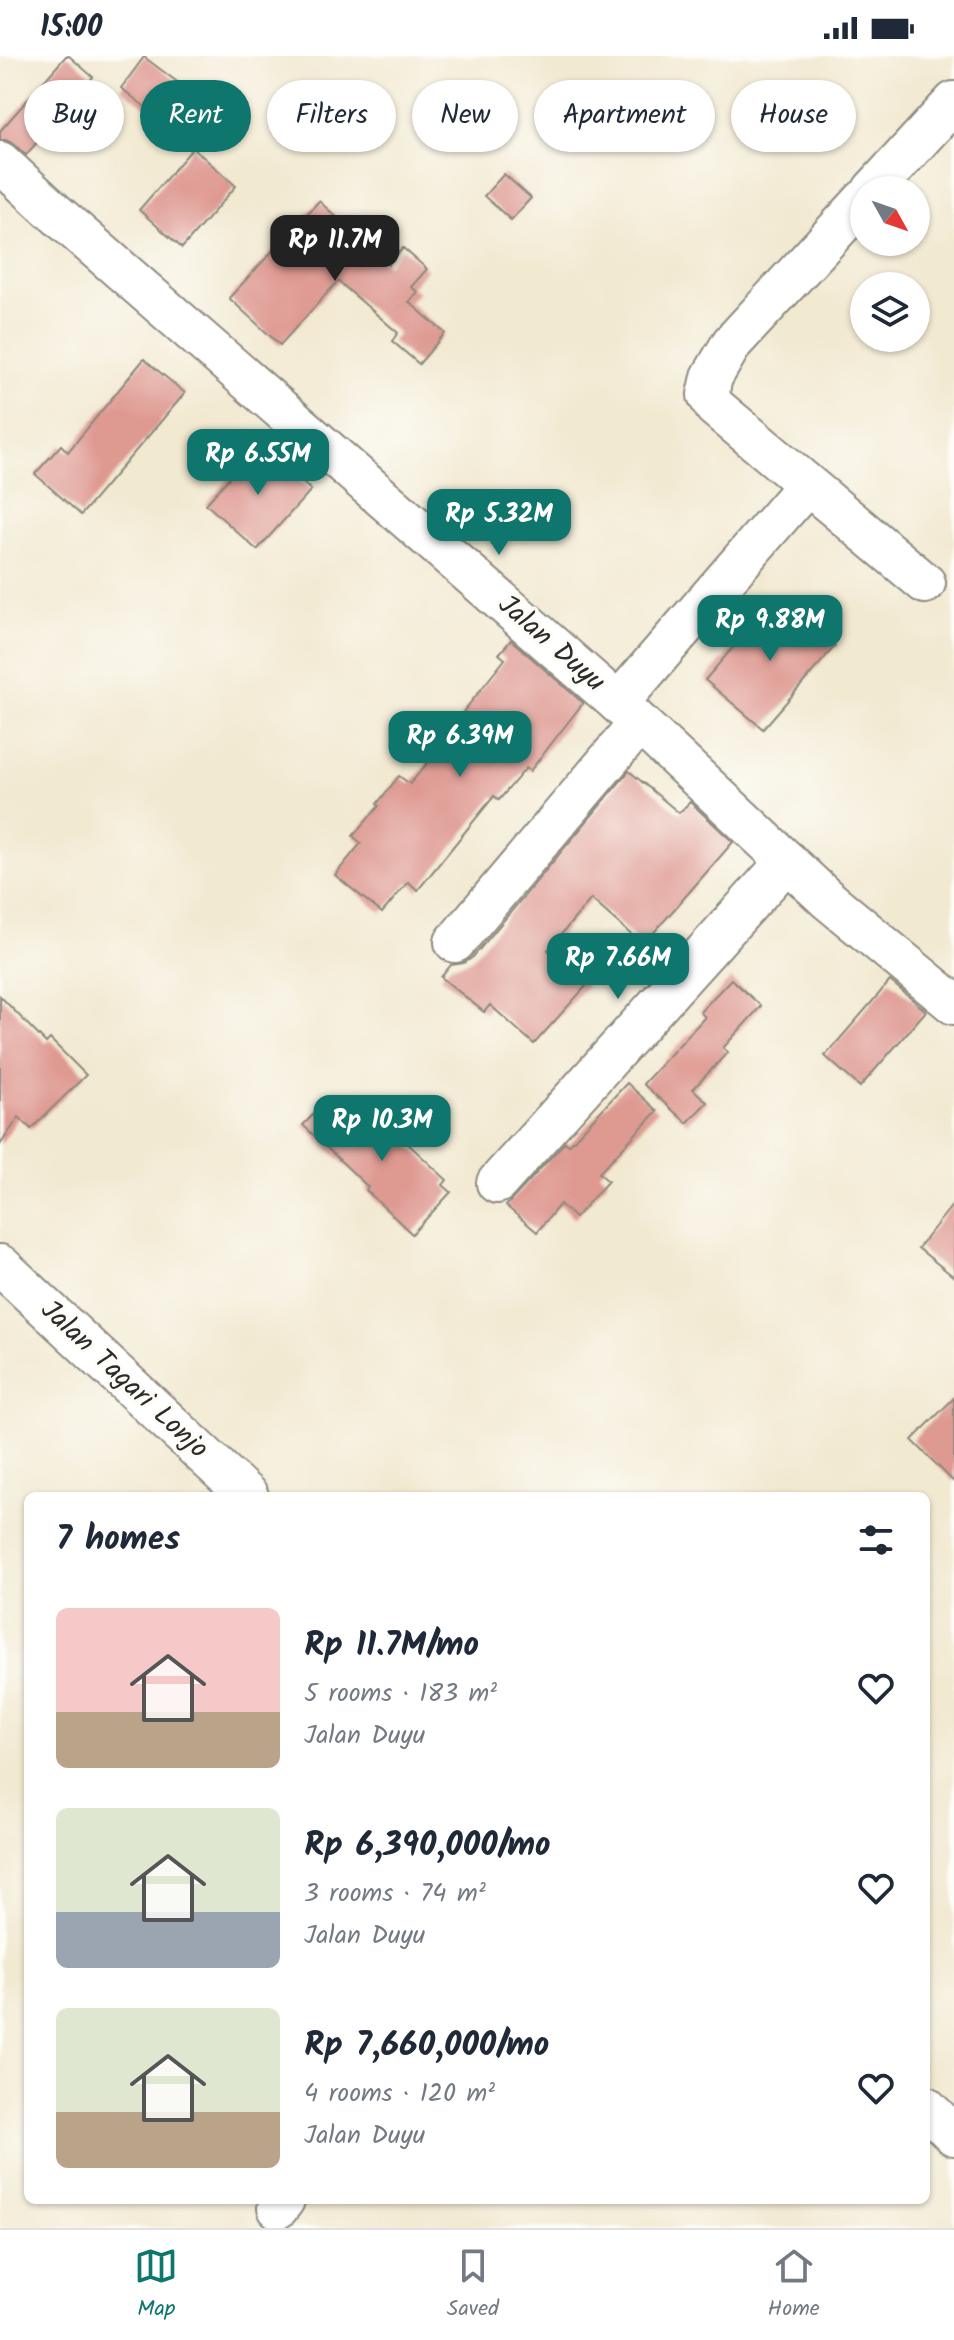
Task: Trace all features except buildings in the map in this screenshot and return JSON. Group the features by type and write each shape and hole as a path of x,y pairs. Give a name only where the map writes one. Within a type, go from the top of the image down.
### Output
{"street":[{"path":"886,176 954,102"},
{"name":"Jalan Duyu","path":"0,162 629,713 826,898 954,1004"},
{"path":"850,215 732,343 720,362 708,395 715,407 925,583"},
{"path":"455,942 807,485"},
{"path":"497,1183 787,861"},
{"name":"Jalan Tagari Lonjo","path":"0,1265 244,1492"},
{"path":"930,2111 954,2135"}]}
